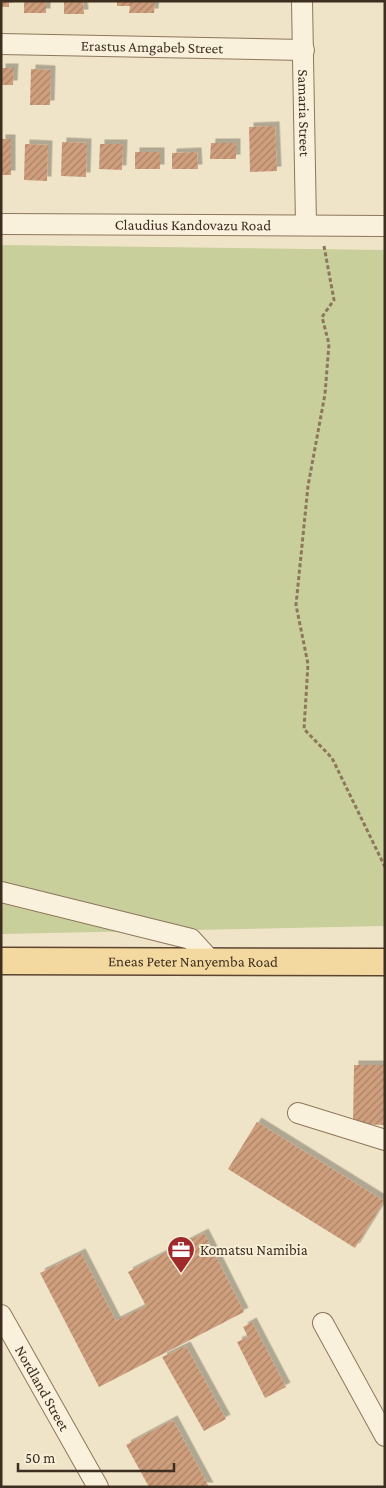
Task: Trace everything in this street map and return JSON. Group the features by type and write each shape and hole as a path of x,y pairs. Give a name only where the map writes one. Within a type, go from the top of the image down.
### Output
{"main road":[{"name":"Eneas Peter Nanyemba Road","path":"1,961 385,962"}],"street":[{"name":"Samaria Street","path":"302,1 313,225"},
{"name":"Erastus Amgabeb Street","path":"1,44 304,50"},
{"name":"Claudius Kandovazu Road","path":"1,224 385,226"},
{"path":"1,892 191,939 212,962"},
{"path":"298,1113 385,1140"},
{"name":"Nordland Street","path":"1,1315 98,1487"},
{"path":"323,1323 385,1436"}],"path":[{"path":"313,225 334,300 322,317 330,344 325,394 308,486 296,605 308,664 304,729 332,758 385,868"}],"green space":[{"path":"1,245 385,250 385,926 1,934"}],"building":[{"path":"1,1 9,1 9,7 1,7"},
{"path":"24,1 46,1 46,13 24,13"},
{"path":"64,1 83,1 84,14 64,14"},
{"path":"117,1 155,1 154,13 129,13 130,6 117,6"},
{"path":"1,68 14,68 13,85 1,85"},
{"path":"31,69 51,70 50,105 30,105"},
{"path":"275,126 277,171 250,172 249,127"},
{"path":"1,139 11,139 11,175 1,175"},
{"path":"62,142 87,143 86,177 61,176"},
{"path":"211,143 236,143 236,159 210,159"},
{"path":"25,144 48,145 47,181 24,180"},
{"path":"100,144 123,144 122,170 99,169"},
{"path":"135,152 160,152 160,169 135,169"},
{"path":"197,152 198,169 172,169 172,153"},
{"path":"354,1065 385,1065 385,1125 353,1124"},
{"path":"257,1122 384,1201 355,1248 228,1169"},
{"path":"204,1233 244,1312 99,1387 40,1273 81,1253 116,1321 146,1306 128,1272"},
{"path":"252,1322 286,1387 265,1398 237,1342 248,1337 243,1327"},
{"path":"186,1346 226,1419 204,1431 162,1357"},
{"path":"173,1420 209,1487 149,1487 126,1445"}],"place":[{"name":"Komatsu Namibia","path":"181,1274"}]}
